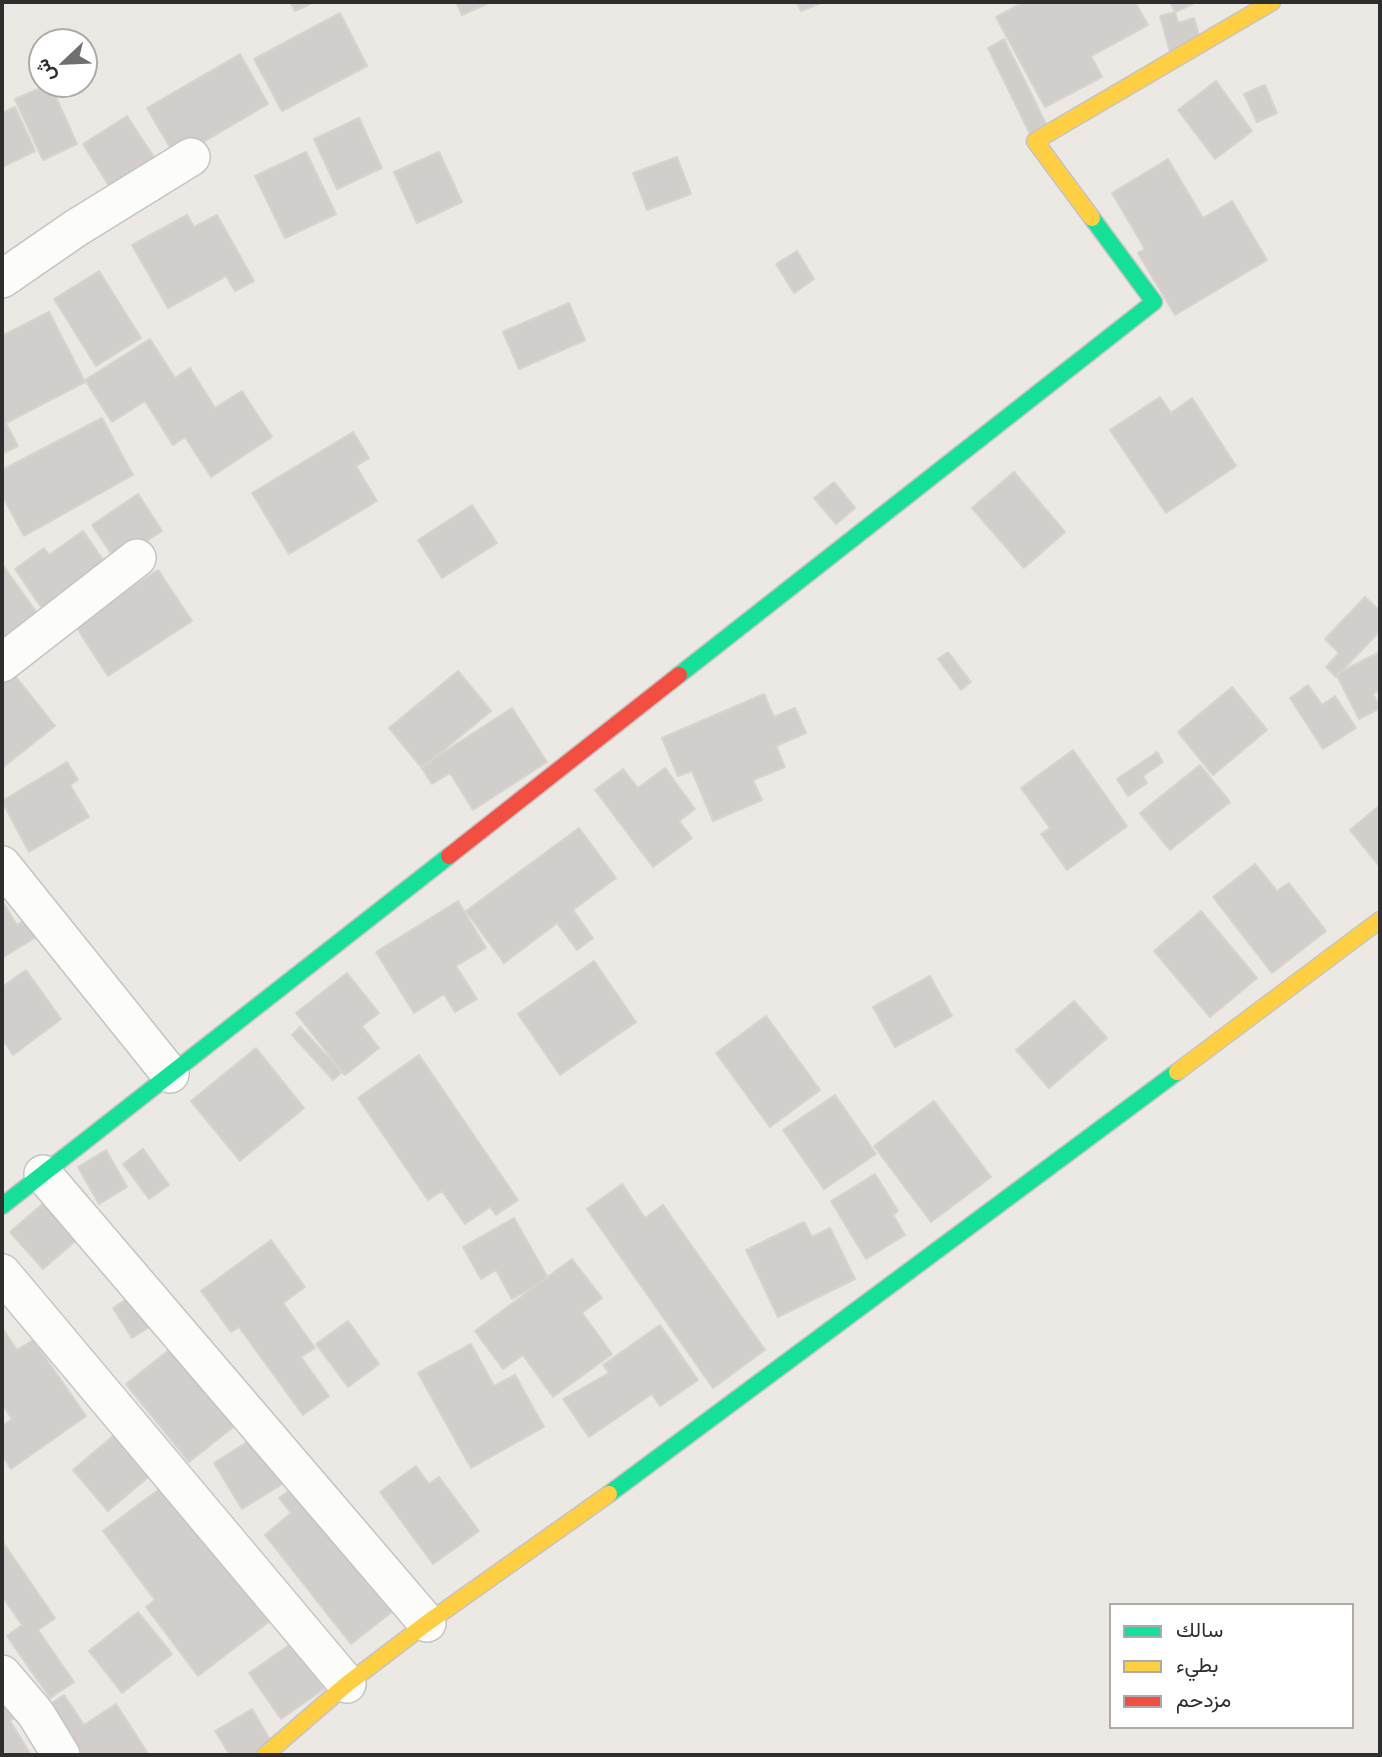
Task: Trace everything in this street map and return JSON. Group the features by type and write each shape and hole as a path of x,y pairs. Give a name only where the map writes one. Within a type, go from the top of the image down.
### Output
{"street":[{"path":"2,1206 1154,302 1035,141 1272,2"},
{"path":"2,279 76,228 191,158"},
{"path":"2,663 137,558"},
{"path":"2,865 170,1073"},
{"path":"265,1755 347,1684 427,1623 615,1490 1380,920"},
{"path":"43,1174 427,1623"},
{"path":"2,1273 347,1684"},
{"path":"2,1674 36,1714 61,1755"}],"building":[{"path":"290,2 314,2 295,11"},
{"path":"456,2 491,2 462,15"},
{"path":"797,2 823,2 801,11"},
{"path":"1024,2 1135,2 1148,25 1091,56 1102,77 1045,107 996,17"},
{"path":"1170,2 1197,2 1175,12"},
{"path":"1175,12 1178,23 1194,18 1201,43 1170,52 1160,16"},
{"path":"340,13 367,66 282,111 254,59"},
{"path":"1004,39 1047,126 1030,134 988,48"},
{"path":"240,54 268,104 176,158 147,108"},
{"path":"1216,81 1252,131 1215,159 1178,110"},
{"path":"1265,85 1277,113 1257,122 1244,94"},
{"path":"28,93 28,98 56,98 77,144 43,160 15,99"},
{"path":"15,107 35,151 2,167 2,113"},
{"path":"127,116 161,168 116,197 83,144"},
{"path":"359,118 382,168 337,189 314,139"},
{"path":"306,152 336,214 285,238 255,176"},
{"path":"439,152 462,202 417,223 394,172"},
{"path":"677,157 691,194 647,210 633,173"},
{"path":"1168,159 1203,218 1232,201 1267,260 1175,315 1138,253 1145,249 1112,193"},
{"path":"187,215 194,227 217,215 254,281 235,291 226,276 168,308 132,245"},
{"path":"797,251 814,279 794,293 776,264"},
{"path":"99,271 141,338 96,366 54,299"},
{"path":"569,303 585,340 519,369 503,332"},
{"path":"49,312 85,382 6,423 18,446 2,454 2,336"},
{"path":"150,339 175,378 190,368 215,408 242,391 272,437 211,477 185,437 173,445 145,401 112,422 85,380"},
{"path":"1160,397 1171,413 1192,398 1236,466 1166,513 1110,430"},
{"path":"102,418 133,475 24,536 2,495 2,470"},
{"path":"353,432 369,458 356,466 377,501 289,554 252,493"},
{"path":"1014,472 1065,532 1024,568 972,508"},
{"path":"834,482 855,508 836,524 814,498"},
{"path":"138,494 162,531 116,561 92,525"},
{"path":"472,505 497,543 442,578 418,540"},
{"path":"83,531 106,564 48,617 15,569 44,548 49,555"},
{"path":"2,564 44,623 2,654"},
{"path":"158,570 192,621 108,676 75,625"},
{"path":"1365,597 1380,611 1380,631 1336,677 1326,667 1339,653 1325,639"},
{"path":"948,652 971,682 961,690 938,659"},
{"path":"1380,652 1380,690 1373,694 1380,708 1359,719 1336,674"},
{"path":"458,671 491,711 422,768 389,728"},
{"path":"12,672 55,726 2,768 2,680"},
{"path":"1308,685 1322,705 1335,696 1356,728 1323,749 1290,698"},
{"path":"1232,687 1267,730 1213,775 1178,732"},
{"path":"764,694 774,717 795,708 806,733 776,746 785,767 753,780 762,800 713,821 692,771 678,776 662,738"},
{"path":"512,708 547,762 473,810 450,773 432,784 421,767"},
{"path":"1073,750 1127,826 1067,870 1041,834 1050,828 1021,788"},
{"path":"1157,752 1163,762 1143,776 1147,783 1128,796 1117,779"},
{"path":"67,762 78,780 70,785 89,817 29,852 2,801"},
{"path":"1200,765 1230,802 1170,850 1140,813"},
{"path":"665,768 695,809 679,821 692,838 653,867 595,790 623,769 638,788"},
{"path":"1380,805 1380,867 1350,830"},
{"path":"579,828 616,878 573,910 593,938 577,950 557,923 504,963 466,911"},
{"path":"1255,864 1277,891 1289,883 1326,931 1272,973 1213,897"},
{"path":"2,901 17,925 30,916 41,934 2,958"},
{"path":"458,901 486,948 456,966 477,999 455,1012 444,994 414,1013 376,952"},
{"path":"1201,911 1257,978 1210,1017 1154,951"},
{"path":"594,961 636,1022 560,1075 518,1014"},
{"path":"26,970 61,1019 13,1055 2,1038 2,987"},
{"path":"347,973 379,1013 362,1026 379,1048 345,1075 296,1013"},
{"path":"930,976 952,1016 895,1047 873,1007"},
{"path":"1074,1001 1107,1038 1049,1088 1016,1050"},
{"path":"766,1016 820,1090 770,1127 716,1053"},
{"path":"300,1027 342,1072 333,1080 292,1035"},
{"path":"256,1048 304,1108 240,1161 191,1101"},
{"path":"419,1055 518,1200 496,1215 490,1207 465,1224 442,1191 428,1200 358,1098"},
{"path":"835,1095 876,1154 824,1189 783,1130"},
{"path":"934,1101 991,1177 931,1222 874,1146"},
{"path":"143,1149 169,1185 149,1199 123,1164"},
{"path":"106,1150 127,1187 99,1204 78,1167"},
{"path":"875,1174 898,1211 893,1215 905,1235 866,1259 831,1201"},
{"path":"622,1184 645,1218 663,1205 765,1350 713,1388 587,1209"},
{"path":"54,1194 86,1232 43,1269 10,1232"},
{"path":"514,1218 548,1278 512,1299 496,1270 481,1279 463,1247"},
{"path":"804,1222 812,1237 830,1228 855,1279 778,1317 746,1250"},
{"path":"271,1240 305,1287 283,1303 315,1348 301,1357 329,1396 303,1415 239,1327 231,1332 201,1291"},
{"path":"572,1259 602,1298 582,1313 612,1354 553,1397 523,1355 503,1369 475,1331"},
{"path":"131,1296 151,1326 132,1338 113,1308"},
{"path":"348,1321 379,1364 348,1387 316,1344"},
{"path":"660,1325 698,1380 660,1406 652,1394 589,1437 563,1399 609,1373 603,1365"},
{"path":"2,1328 17,1350 33,1340 86,1416 11,1469 2,1455 2,1426 12,1419 2,1404"},
{"path":"179,1342 242,1420 189,1462 126,1384"},
{"path":"471,1344 494,1386 515,1375 544,1427 471,1468 418,1373"},
{"path":"118,1432 152,1474 108,1511 73,1470"},
{"path":"258,1435 287,1481 242,1509 214,1463"},
{"path":"416,1466 429,1484 439,1477 479,1531 433,1564 380,1492"},
{"path":"299,1483 398,1607 351,1644 265,1535 291,1513 279,1498"},
{"path":"166,1484 270,1621 198,1676 146,1607 155,1600 103,1531"},
{"path":"2,1541 55,1618 38,1630 74,1682 50,1698 7,1636 22,1625 2,1596"},
{"path":"138,1612 172,1654 122,1693 89,1651"},
{"path":"292,1643 324,1689 281,1719 249,1673"},
{"path":"64,1695 84,1725 116,1704 149,1755 75,1755 44,1708"},
{"path":"2,1697 15,1718 10,1721 31,1755 2,1755"},
{"path":"252,1709 273,1745 255,1755 230,1755 215,1731"}],"traffic: fast":[{"path":"679,675 1154,302 1092,218"},
{"path":"2,1206 449,856"},
{"path":"609,1494 1177,1072"}],"traffic: slow":[{"path":"1092,218 1035,141 1272,2"},
{"path":"1177,1072 1380,920"},
{"path":"265,1755 347,1684 427,1623 609,1494"}],"traffic: jam":[{"path":"449,856 679,675"}]}
